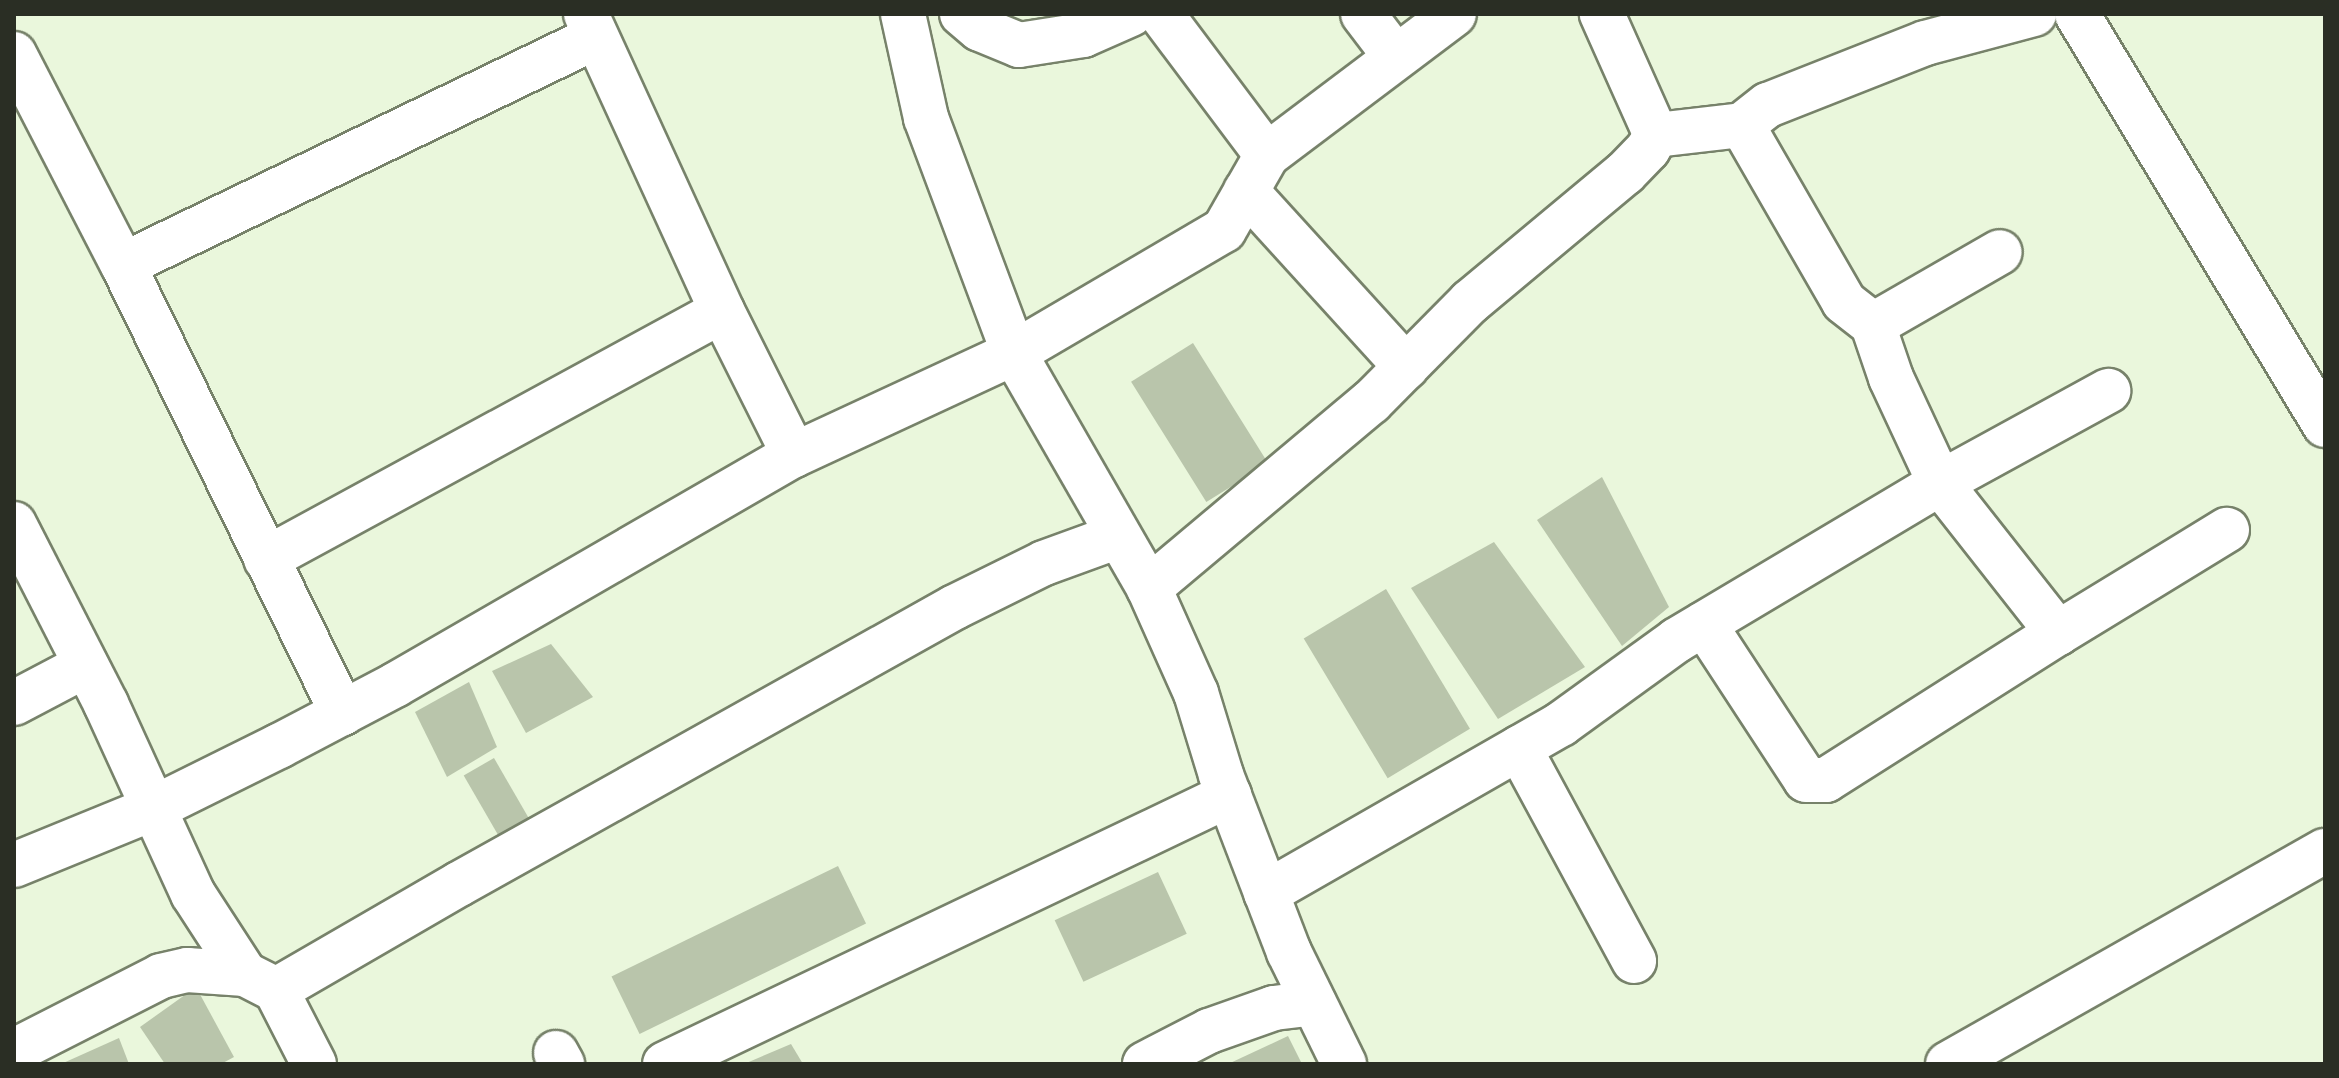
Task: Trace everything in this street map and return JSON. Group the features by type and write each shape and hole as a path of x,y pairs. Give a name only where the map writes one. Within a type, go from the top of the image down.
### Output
{"street":[{"path":"903,14 926,118 1014,353 1149,588 1196,693 1229,795 1289,952 1344,1064"},
{"path":"962,14 980,29 1019,45 1083,35 1131,14"},
{"path":"1161,14 1256,173 1406,367"},
{"path":"1363,14 1395,56"},
{"path":"14,865 154,808 342,713 794,455 1014,353 1224,230 1256,173 1395,56 1454,14"},
{"path":"1602,14 1656,135"},
{"path":"1149,588 1371,402 1470,302 1625,173 1656,135 1742,125 1768,105 1925,43 2034,14"},
{"path":"2077,14 2325,425"},
{"path":"123,265 591,25 722,311 794,455"},
{"path":"14,54 123,265 342,713"},
{"path":"1742,125 1844,302 1873,325 1891,378 1940,483 2058,633"},
{"path":"1873,325 2000,252"},
{"path":"266,559 722,311"},
{"path":"1266,893 1561,724 1704,624 1940,483 2108,391"},
{"path":"14,524 86,665 193,894 260,982 314,1064"},
{"path":"1704,624 1806,780 1826,780 2227,530"},
{"path":"14,1051 161,976 187,970 260,982 459,884 955,607 1044,563 1118,536"},
{"path":"14,703 86,665"},
{"path":"1519,748 1634,961"},
{"path":"665,1064 1229,795"},
{"path":"1948,1064 2325,851"},
{"path":"1145,1064 1222,1026 1274,1008 1314,1003"}],"building":[{"path":"1193,343 1268,463 1206,502 1131,382"},
{"path":"1602,477 1669,607 1622,646 1537,520"},
{"path":"1494,542 1585,667 1498,719 1411,588"},
{"path":"1386,589 1470,729 1388,778 1304,638"},
{"path":"551,644 593,697 526,733 492,671"},
{"path":"469,682 497,747 447,777 415,712"},
{"path":"494,758 531,822 501,840 464,776"},
{"path":"838,866 866,924 640,1034 612,976"},
{"path":"1158,872 1187,934 1083,982 1055,920"},
{"path":"196,987 234,1057 221,1064 165,1064 140,1027"},
{"path":"1288,1036 1302,1064 1228,1064"},
{"path":"119,1038 129,1064 61,1064"},
{"path":"791,1044 803,1064 744,1064"}]}
